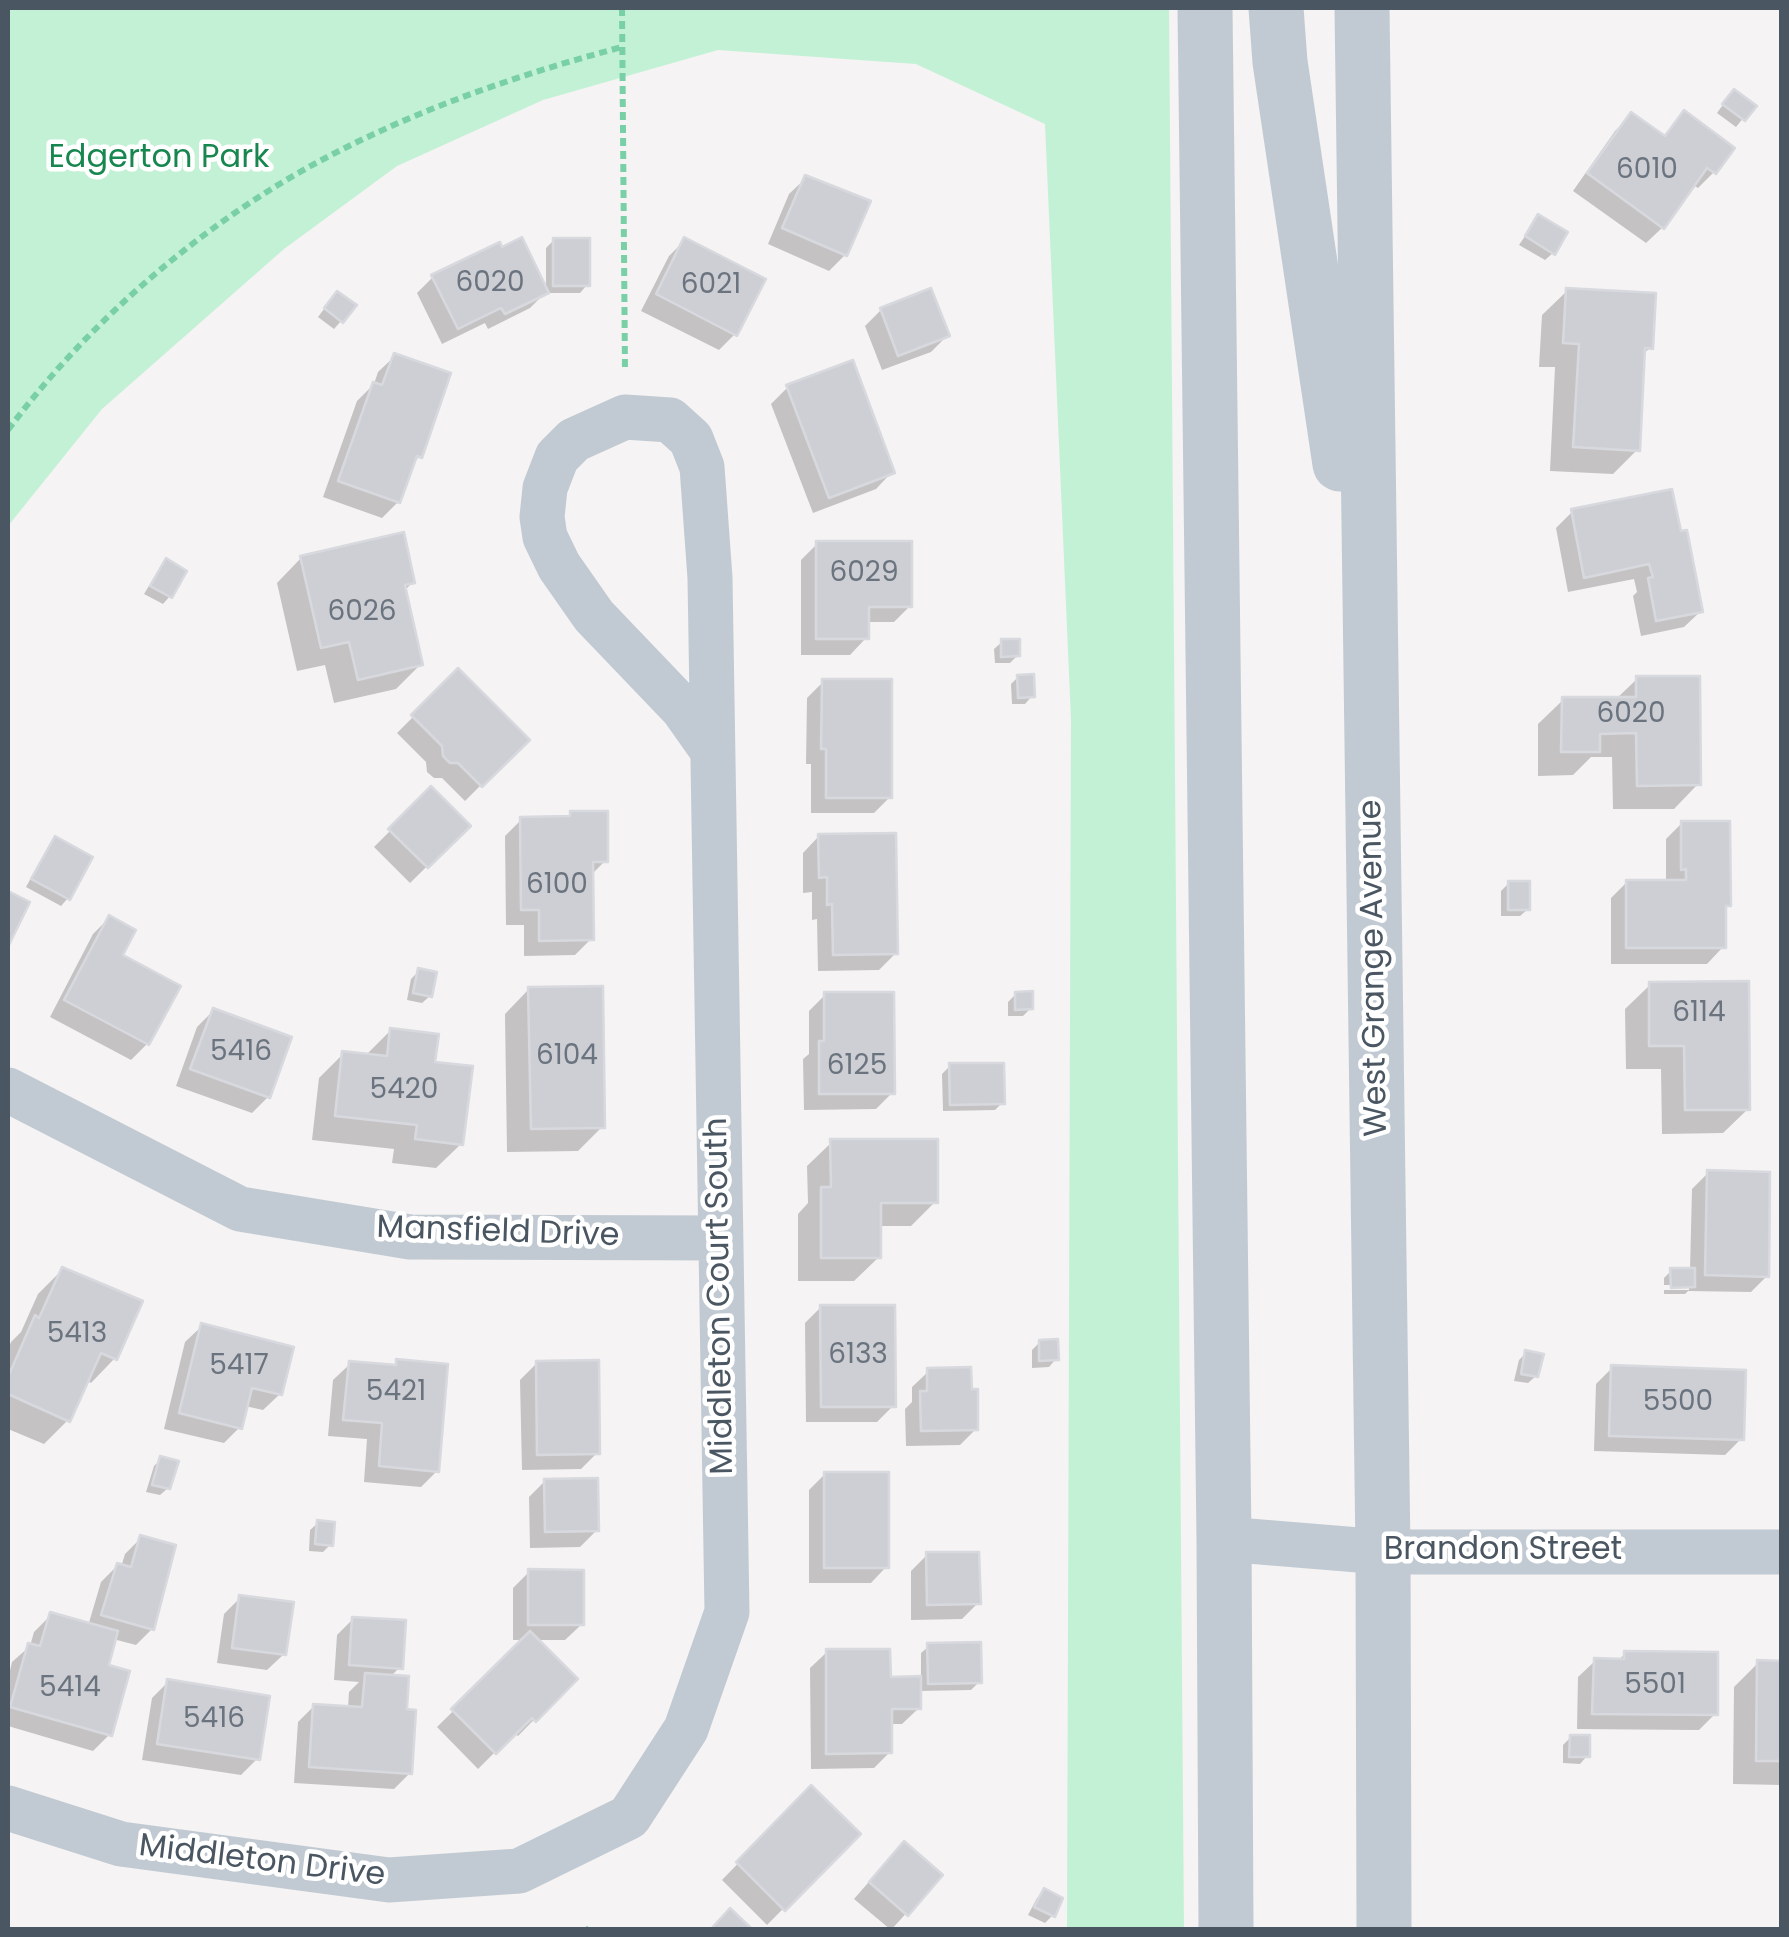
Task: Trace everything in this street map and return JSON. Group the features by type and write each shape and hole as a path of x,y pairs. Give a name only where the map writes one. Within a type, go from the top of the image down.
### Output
{"street":[{"path":"1205,8 1226,1930"},
{"path":"1276,8 1305,238 1371,659"},
{"name":"West Grange Avenue","path":"1362,8 1383,1552 1384,1930"},
{"name":"Middleton Court South","path":"628,1818 686,1729 727,1612 710,578 702,467 691,438 670,420 625,417 574,440 557,457 545,488 545,537 558,566 594,616 682,709 712,750"},
{"name":"Mansfield Drive","path":"8,1090 240,1209 410,1237 719,1238"},
{"name":"Brandon Street","path":"1224,1540 1383,1552 1782,1552"},
{"name":"Middleton Drive","path":"8,1808 121,1844 389,1880 519,1871 628,1818"}],"path":[{"path":"622,8 625,377"},
{"path":"8,430 40,386 128,298 229,216 336,152 447,102 554,65 622,47"}],"green space":[{"name":"Edgerton Park","path":"1169,8 1184,1929 1067,1929 1071,719 1045,124 916,64 718,50 543,100 397,166 284,249 102,409 8,526 8,11"}],"building":[{"path":"1734,89 1757,106 1745,121 1722,104"},
{"path":"1684,110 1735,148 1716,174 1707,168 1664,229 1587,173 1631,112 1665,136"},
{"path":"805,175 871,201 847,256 782,228"},
{"path":"1538,214 1568,232 1555,255 1525,236"},
{"path":"522,237 549,293 505,314 501,308 458,329 431,275 500,242 502,247"},
{"path":"684,237 766,279 737,336 656,294"},
{"path":"553,238 590,238 590,286 553,286"},
{"path":"931,288 950,336 898,356 880,308"},
{"path":"1566,288 1656,293 1653,349 1645,348 1640,451 1573,447 1579,344 1563,343"},
{"path":"337,291 357,305 343,323 324,308"},
{"path":"394,353 451,373 422,458 417,456 400,503 338,481 373,382 382,385"},
{"path":"853,360 895,473 829,498 786,385"},
{"path":"1672,489 1681,531 1687,530 1703,612 1656,621 1649,564 1584,578 1571,509"},
{"path":"404,532 415,583 405,585 423,665 358,680 349,642 321,648 300,556"},
{"path":"816,541 912,541 912,607 869,607 869,639 816,639"},
{"path":"166,558 187,571 172,598 150,586"},
{"path":"1001,639 1020,639 1020,656 1001,657"},
{"path":"458,668 530,740 482,787 458,763 450,763 443,756 442,746 411,715"},
{"path":"1034,674 1035,697 1018,698 1017,675"},
{"path":"1636,676 1700,676 1701,785 1637,786 1636,733 1600,734 1600,752 1561,752 1562,697 1636,697"},
{"path":"822,679 892,679 892,798 826,798 826,749 821,749"},
{"path":"431,786 471,826 428,868 388,829"},
{"path":"570,811 608,811 608,862 593,862 594,940 539,941 539,910 521,910 520,817 570,816"},
{"path":"1681,821 1730,821 1731,906 1726,906 1726,948 1626,948 1626,880 1686,880 1686,869 1681,870"},
{"path":"896,833 898,954 833,955 832,904 827,905 827,877 819,878 818,834"},
{"path":"55,836 93,857 70,900 31,879"},
{"path":"1508,881 1530,881 1530,910 1508,910"},
{"path":"8,891 30,902 8,947"},
{"path":"109,915 136,930 123,955 181,986 149,1045 64,1000"},
{"path":"418,968 437,972 432,997 413,993"},
{"path":"1749,981 1750,1110 1685,1110 1684,1046 1649,1046 1649,982"},
{"path":"603,986 605,1128 531,1129 528,987"},
{"path":"1033,991 1033,1009 1015,1010 1015,992"},
{"path":"824,992 894,992 895,1094 819,1094"},
{"path":"213,1008 292,1037 270,1098 190,1069"},
{"path":"390,1028 439,1034 435,1062 473,1066 463,1145 415,1139 417,1125 335,1116 342,1051 387,1056"},
{"path":"949,1063 1004,1063 1005,1104 950,1105"},
{"path":"830,1139 938,1139 938,1203 881,1203 881,1258 821,1258 821,1187 831,1187"},
{"path":"1707,1170 1770,1172 1769,1277 1705,1275"},
{"path":"62,1267 143,1301 117,1360 101,1353 70,1422 8,1394 8,1377 35,1315 39,1318"},
{"path":"1670,1268 1695,1268 1695,1287 1671,1288"},
{"path":"820,1305 895,1305 896,1407 821,1407"},
{"path":"201,1323 294,1347 282,1395 252,1388 242,1429 179,1413"},
{"path":"1058,1339 1059,1360 1039,1361 1039,1340"},
{"path":"1525,1350 1544,1354 1538,1377 1521,1374"},
{"path":"396,1359 448,1364 439,1472 379,1466 382,1423 343,1420 349,1361 396,1365"},
{"path":"599,1360 600,1454 537,1455 536,1361"},
{"path":"1611,1365 1746,1370 1744,1440 1609,1436"},
{"path":"971,1367 972,1389 978,1389 978,1430 921,1431 920,1391 927,1391 927,1368"},
{"path":"160,1456 179,1461 170,1489 152,1485"},
{"path":"824,1472 889,1472 889,1568 824,1568"},
{"path":"598,1478 599,1531 545,1532 544,1479"},
{"path":"317,1520 335,1522 333,1546 315,1544"},
{"path":"140,1535 176,1545 154,1630 101,1615 117,1563 131,1567"},
{"path":"926,1552 979,1552 981,1604 927,1605"},
{"path":"528,1569 584,1570 584,1625 528,1625"},
{"path":"239,1595 294,1602 286,1655 232,1648"},
{"path":"50,1612 118,1631 109,1665 130,1671 112,1736 10,1707 28,1643 40,1646"},
{"path":"352,1617 406,1620 403,1669 349,1665"},
{"path":"530,1631 578,1679 536,1722 532,1718 496,1754 451,1709"},
{"path":"981,1642 982,1683 928,1684 927,1643"},
{"path":"826,1649 890,1649 891,1677 921,1676 921,1709 892,1709 892,1753 826,1754"},
{"path":"1624,1651 1718,1652 1718,1715 1592,1714 1594,1658 1624,1659"},
{"path":"1757,1660 1782,1661 1782,1761 1756,1761"},
{"path":"365,1673 409,1676 407,1709 416,1710 412,1774 309,1767 313,1704 362,1707"},
{"path":"167,1679 270,1696 260,1760 157,1744"},
{"path":"1570,1735 1590,1735 1590,1757 1569,1757"},
{"path":"811,1785 861,1834 785,1911 736,1862"},
{"path":"904,1841 943,1875 908,1916 869,1882"},
{"path":"1044,1888 1063,1898 1055,1917 1034,1907"},
{"path":"730,1908 753,1930 710,1930"}]}
